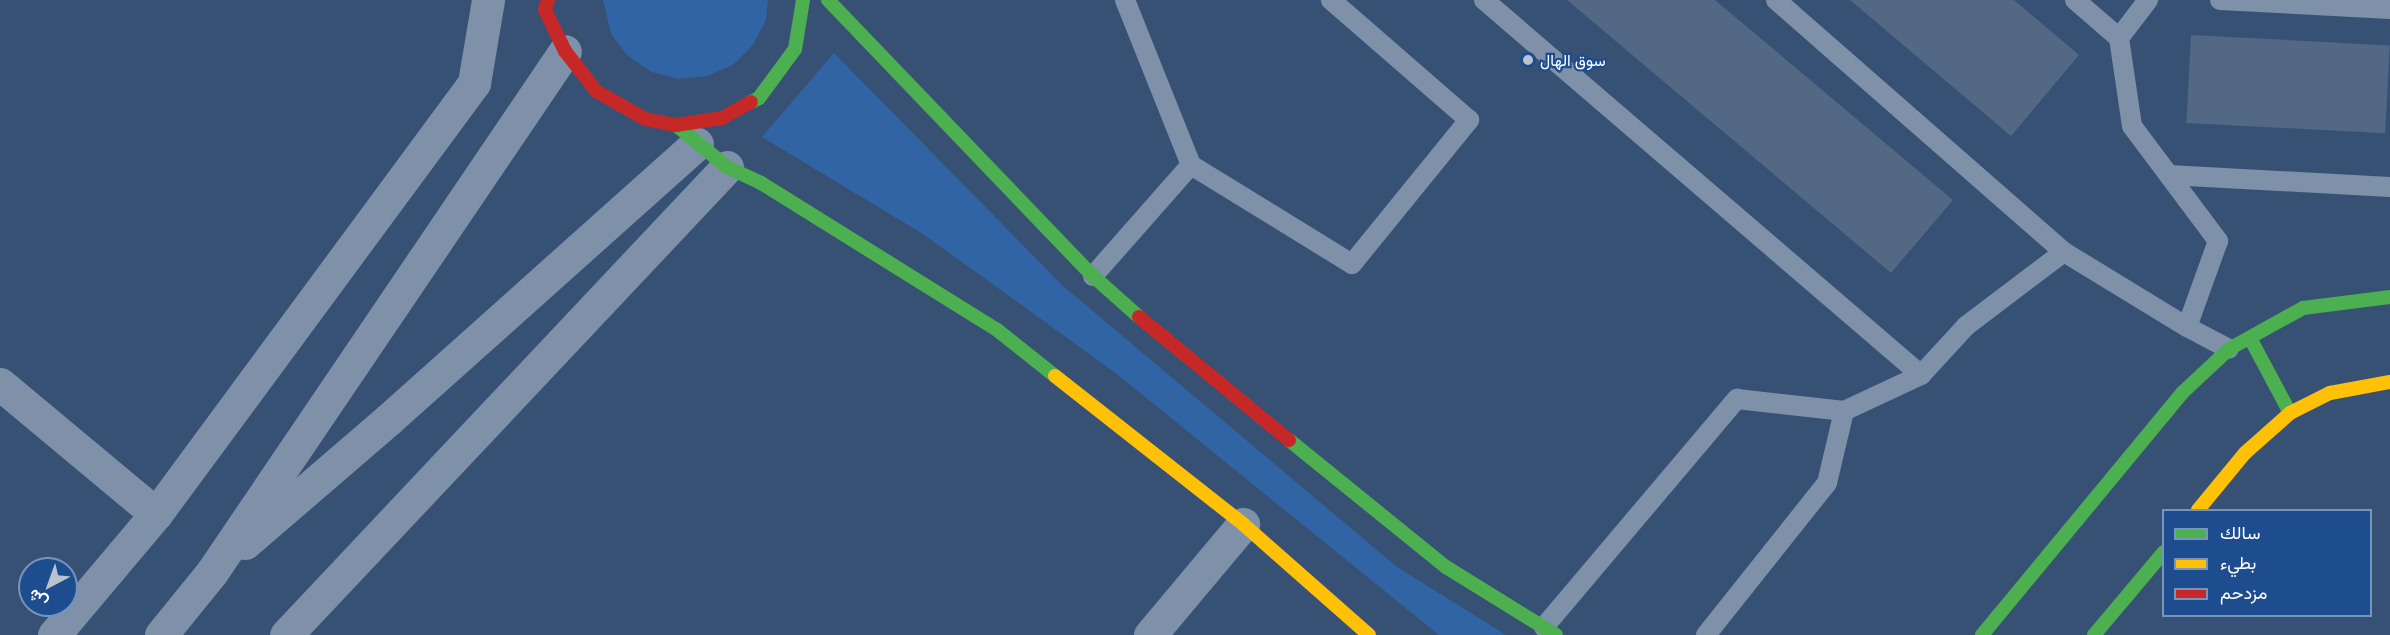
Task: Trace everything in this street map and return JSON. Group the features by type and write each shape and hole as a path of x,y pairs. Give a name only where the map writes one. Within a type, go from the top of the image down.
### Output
{"main road":[{"path":"534,0 547,5 565,51 596,91 645,119 686,134 727,167 761,183 996,329 1243,524 1369,635"},
{"path":"686,134 759,98 795,49 802,0"},
{"path":"828,0 1093,276 1153,329 1446,567 1550,631"},
{"path":"1982,635 2182,393 2229,349 2303,308 2390,297"},
{"path":"2250,338 2290,413"},
{"path":"2199,509 2246,453 2290,413 2330,393 2390,382"},
{"path":"2094,635 2162,553"}],"street":[{"path":"54,635 156,514 474,83 488,0"},
{"path":"160,635 212,572 565,51"},
{"path":"212,572 388,419 686,134"},
{"path":"289,634 727,167"},
{"path":"0,384 156,514"},
{"path":"1150,635 1243,524"}],"lane":[{"path":"1125,0 1191,165 1352,264 1469,120 1331,0"},
{"path":"1484,0 1921,375"},
{"path":"1776,0 2064,252 2187,327 2229,349"},
{"path":"2075,0 2119,38 2132,126 2218,242 2187,327"},
{"path":"2119,38 2148,0"},
{"path":"2220,0 2390,9"},
{"path":"1093,276 1191,165"},
{"path":"2169,175 2390,187"},
{"path":"1550,631 1737,399 1844,411 1921,375 1966,326 2064,252"},
{"path":"1706,635 1827,483 1844,411"}],"shaded area":[{"path":"603,0 768,0 766,20 753,45 733,65 707,76 679,79 652,72 628,56 611,34"},
{"path":"834,53 1063,286 1397,567 1506,635 1439,635 1113,371 923,234 762,137"}],"building":[{"path":"1567,0 1715,0 1953,200 1891,273"},
{"path":"1850,0 2014,0 2079,55 2011,136"},
{"path":"2191,35 2390,45 2385,133 2186,123"}],"traffic: fast":[{"path":"751,102 759,98 795,49 803,0"},
{"path":"828,0 1093,276 1139,317"},
{"path":"676,125 727,167 761,183 996,329 1055,376"},
{"path":"1982,635 2182,393 2229,349 2303,308 2390,297"},
{"path":"2250,338 2290,413"},
{"path":"1289,440 1446,567 1556,635"},
{"path":"2094,635 2162,554"}],"traffic: slow":[{"path":"1055,376 1243,524 1369,635"},
{"path":"2199,509 2245,453 2290,413 2330,393 2390,382"}],"traffic: jam":[{"path":"548,0 545,10 565,51 596,91 645,119 676,125 722,118 751,102"},
{"path":"1139,317 1289,440"}],"place":[{"name":"سوق الهال","path":"1528,60"}]}
